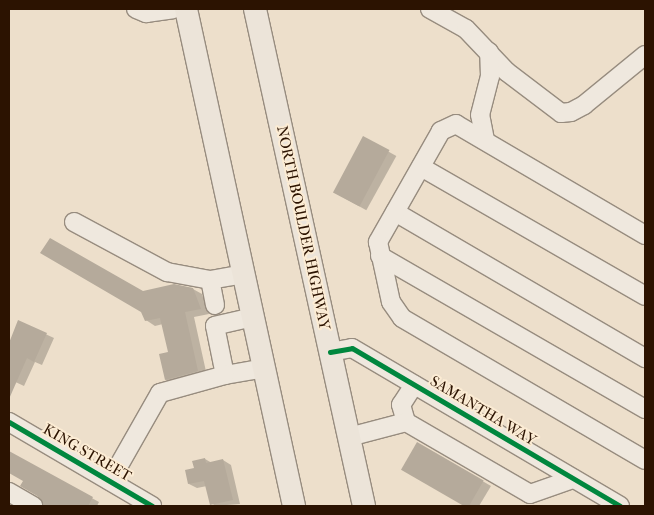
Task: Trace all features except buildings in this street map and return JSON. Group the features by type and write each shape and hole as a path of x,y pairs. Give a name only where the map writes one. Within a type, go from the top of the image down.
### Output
{"main road":[{"path":"186,9 294,506"},
{"name":"NORTH BOULDER HIGHWAY","path":"255,9 364,506"}],"street":[{"path":"136,9 146,14 173,9"},
{"path":"430,9 456,21 489,52 506,72 561,113 572,112 584,105 645,55"},
{"path":"485,140 480,115 490,76 489,52"},
{"path":"645,235 456,124 448,125 394,212 378,242 391,302 402,318 645,460"},
{"path":"421,167 645,296"},
{"path":"394,212 645,358"},
{"path":"74,222 167,272 210,280 243,274"},
{"path":"380,256 645,409"},
{"path":"210,280 216,305"},
{"path":"225,375 215,326 253,317"},
{"name":"SAMANTHA WAY","path":"330,352 352,348 620,506"},
{"path":"110,481 160,393 225,375 264,368"},
{"path":"414,385 401,405 406,422 530,494 573,479"},
{"name":"KING STREET","path":"9,422 152,506"},
{"path":"349,437 406,422"},
{"path":"9,492 33,506"}],"cycle path":[{"path":"330,352 352,348 620,506"},
{"path":"9,422 152,506"}]}
